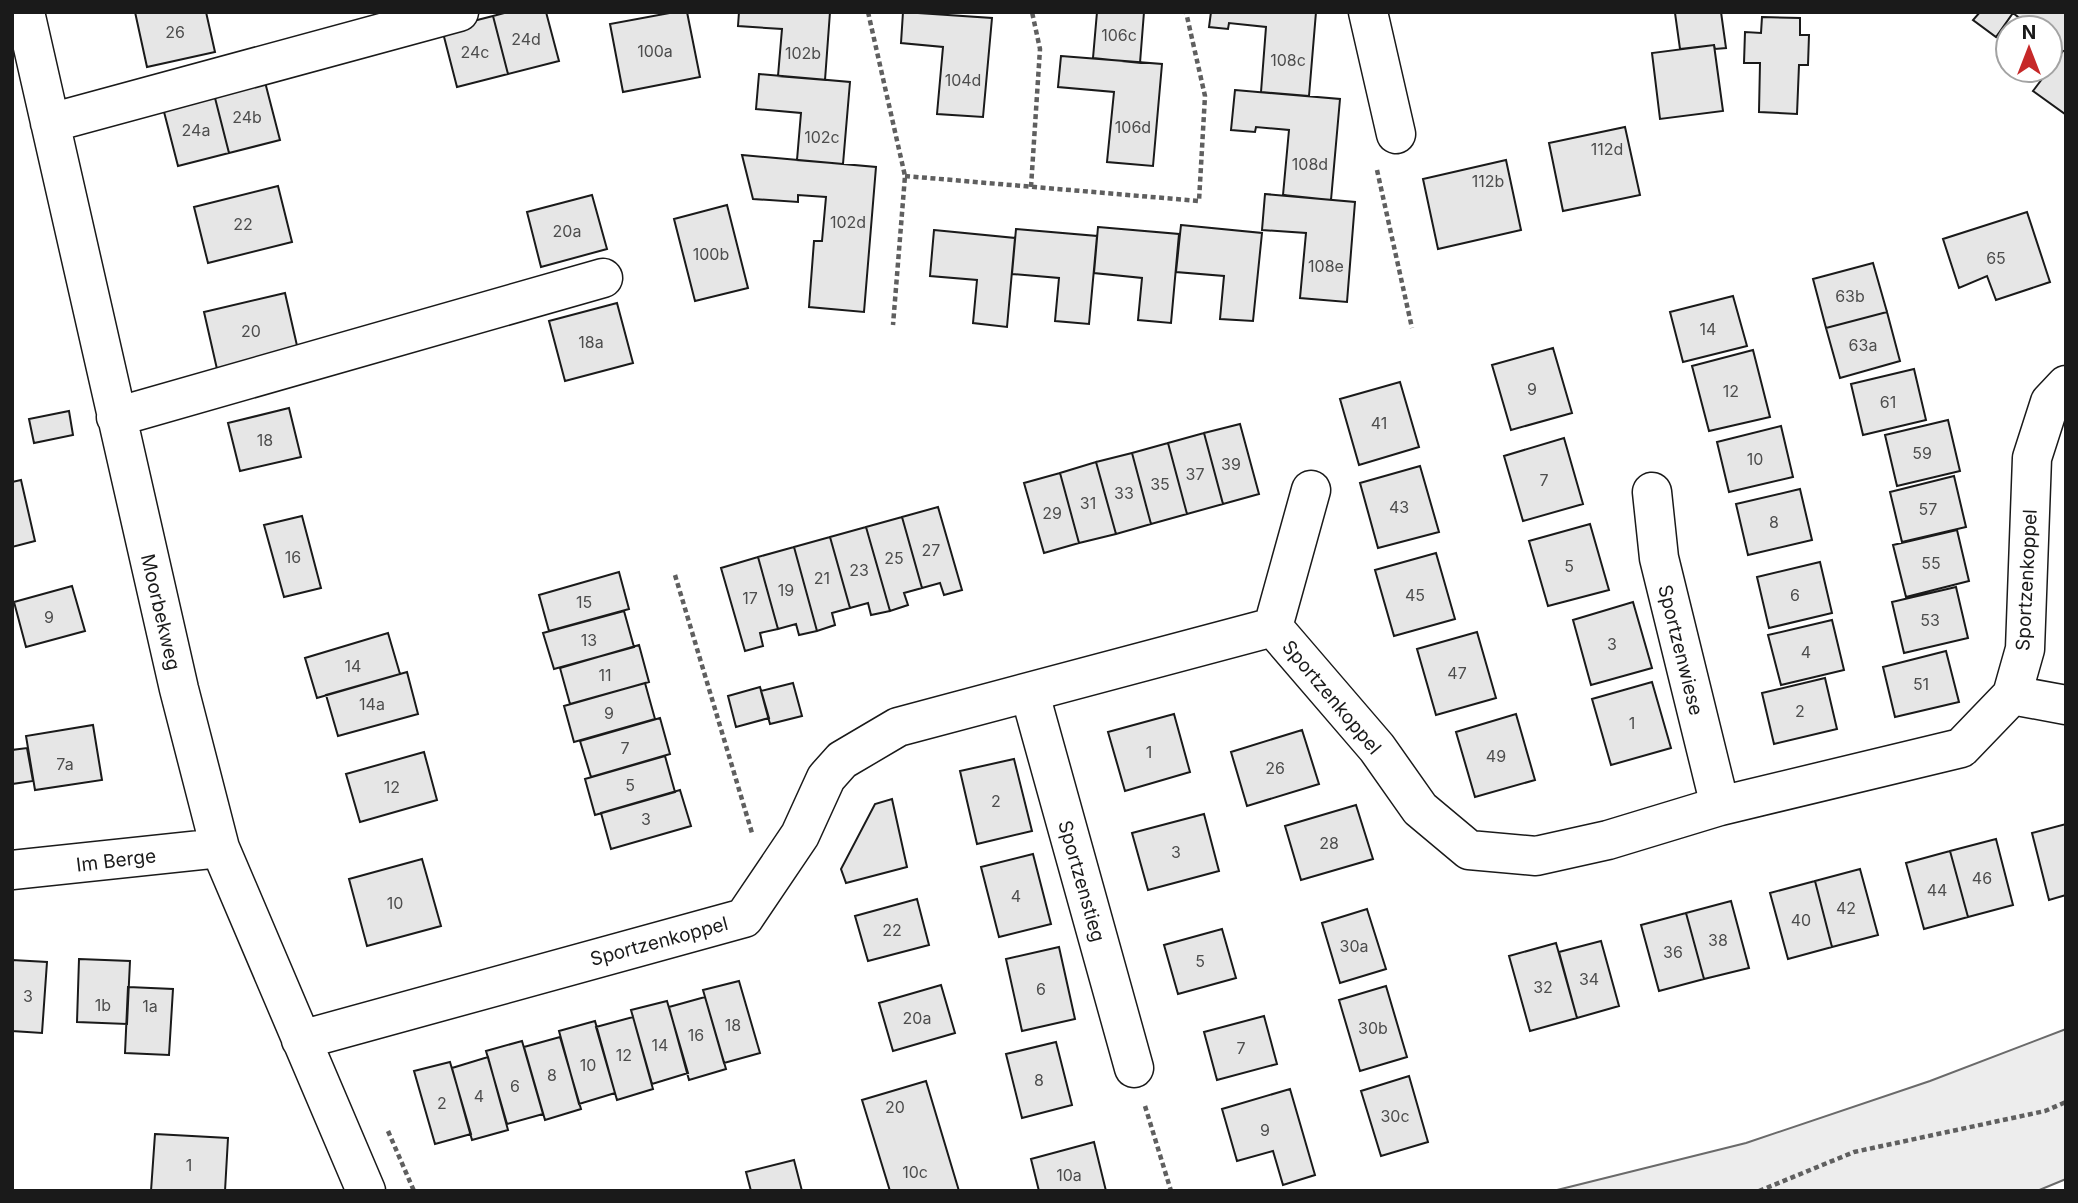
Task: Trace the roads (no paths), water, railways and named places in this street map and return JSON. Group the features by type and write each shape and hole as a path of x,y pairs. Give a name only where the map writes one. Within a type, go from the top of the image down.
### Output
{"street":[{"name":"Moorbekweg","path":"25,12 116,417 220,848 366,1191"},
{"path":"50,123 459,12"},
{"path":"1368,12 1396,134"},
{"path":"116,417 603,278"},
{"name":"Sportzenkoppel","path":"300,1040 744,918 800,835 826,778 842,760 898,727 1030,694 1273,627 1377,748 1420,809 1469,850 1536,856 1608,840 1720,806 1961,748 2012,695 2025,649 2032,458 2050,402 2066,385"},
{"path":"1273,627 1311,490"},
{"name":"Sportzenwiese","path":"1652,492 1659,558 1720,806"},
{"name":"Sportzenstieg","path":"1030,694 1134,1068"},
{"path":"2012,695 2066,705"},
{"name":"Im Berge","path":"12,870 220,848"}]}
